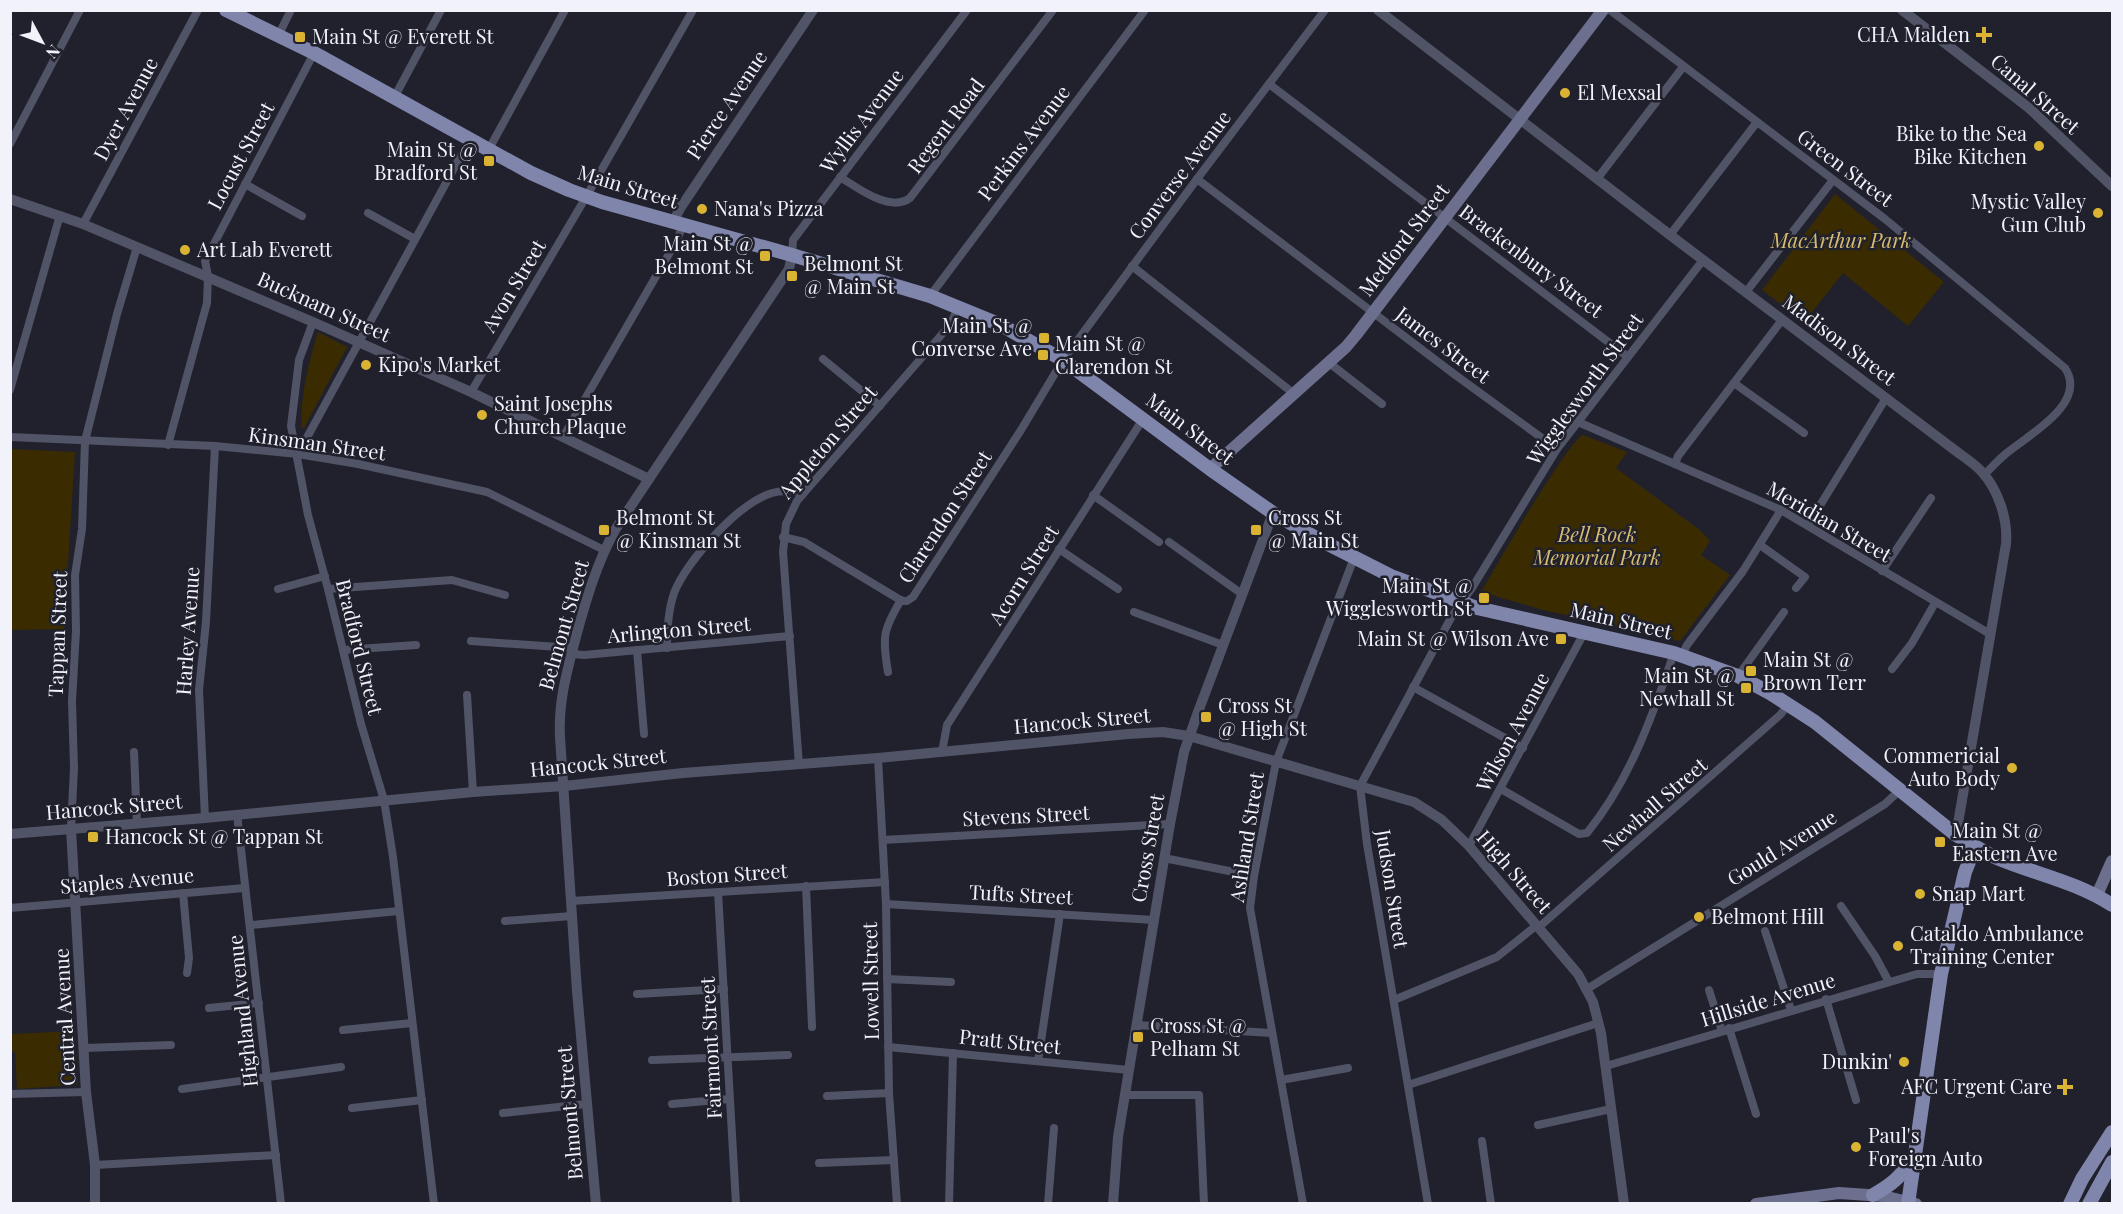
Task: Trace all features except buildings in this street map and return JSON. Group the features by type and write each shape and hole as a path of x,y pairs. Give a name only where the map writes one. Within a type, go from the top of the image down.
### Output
{"main road":[{"name":"Main Street","path":"226,10 395,96 541,178 586,197 792,255 959,306 1018,334 1064,360 1273,513 1354,558 1399,579 1461,603 1494,613 1678,654 1737,676 1790,704 1845,745 1956,835 1975,847 2097,895 2112,904"},
{"name":"Medford Street","path":"1210,469 1346,347 1603,10"},
{"path":"1756,1203 1827,1193 1873,1195 1911,1203 1915,1155 1941,974 1965,872 1975,847"},
{"path":"2097,895 2112,861"},
{"path":"2070,1203 2082,1179 2112,1132"},
{"path":"1873,1195 1898,1180 1915,1155"},
{"path":"2089,1203 2112,1162"}],"street":[{"path":"10,144 80,10"},
{"name":"Dyer Avenue","path":"83,224 198,10"},
{"path":"278,36 291,10"},
{"path":"395,96 441,10"},
{"path":"489,149 566,10"},
{"name":"Avon Street","path":"471,392 693,10"},
{"name":"Pierce Avenue","path":"678,223 681,207 813,10"},
{"name":"Wyllis Avenue","path":"792,255 793,240 967,10"},
{"name":"Regent Road","path":"840,177 885,201 901,203 910,198 1053,10"},
{"name":"Perkins Avenue","path":"930,296 1145,10"},
{"name":"Converse Avenue","path":"1064,360 1324,10"},
{"name":"Madison Street","path":"1378,10 1984,475 1999,503 2007,531 2006,548 1956,835"},
{"name":"Green Street","path":"1610,10 1885,219 2064,366 2071,385 2068,395 2056,414 2005,454 1984,475"},
{"name":"Canal Street","path":"1902,10 2029,108 2112,186"},
{"name":"Locust Street","path":"168,445 207,303 208,276 205,261 314,53"},
{"path":"1597,179 1683,67"},
{"name":"Brackenbury Street","path":"1269,84 1628,357"},
{"path":"1670,235 1757,122"},
{"path":"298,454 470,139"},
{"name":"James Street","path":"1197,179 1373,314 1557,449"},
{"path":"1746,292 1833,180"},
{"path":"245,184 302,216"},
{"name":"Bucknam Street","path":"10,199 83,224 359,342 471,392 649,479"},
{"path":"368,213 415,238"},
{"path":"10,390 60,215"},
{"path":"563,437 677,240 678,223"},
{"name":"Tappan Street","path":"71,829 74,768 72,701 76,631 75,574 82,529 85,441 117,314 137,247"},
{"name":"Belmont Street","path":"596,1203 572,916 559,712 562,687 589,591 604,550 789,269 792,255"},
{"name":"Wigglesworth Street","path":"1461,603 1557,449 1703,260"},
{"path":"1132,266 1293,393"},
{"name":"Appleton Street","path":"799,765 784,569 783,537 791,512 803,494 951,322 959,306"},
{"path":"1675,464 1782,320"},
{"name":"Bradford Street","path":"313,322 299,360 291,426 308,515 361,724 384,800 393,857 434,1203"},
{"path":"823,359 880,406"},
{"name":"Clarendon Street","path":"783,537 804,542 901,600 909,600 917,592 1064,360"},
{"path":"1328,362 1382,404"},
{"path":"1734,383 1804,433"},
{"path":"1808,525 1886,398"},
{"name":"Acorn Street","path":"942,752 947,725 1143,419"},
{"name":"Meridian Street","path":"1578,422 1781,510 1990,634"},
{"name":"Kinsman Street","path":"10,437 215,446 298,454 488,492 604,550"},
{"name":"Harley Avenue","path":"205,818 199,690 206,622 215,446"},
{"path":"667,648 669,614 682,576 725,524 743,508 764,496 788,490 803,494"},
{"path":"1094,495 1159,542"},
{"path":"1882,571 1931,498"},
{"path":"1501,789 1580,834 1587,833 1616,792 1638,751 1678,654 1760,545 1781,510"},
{"name":"Cross Street","path":"1113,1203 1118,1137 1136,1025 1170,824 1189,736 1273,513"},
{"path":"1169,542 1242,594"},
{"path":"1760,545 1805,577 1796,588"},
{"path":"1059,549 1118,589"},
{"name":"Ashland Street","path":"1303,1203 1251,915 1254,876 1276,762 1354,558"},
{"path":"278,589 325,576"},
{"path":"328,589 452,580 506,595"},
{"path":"888,672 884,633 901,600"},
{"path":"1360,786 1461,603"},
{"path":"1892,669 1912,643 1935,603"},
{"path":"1134,612 1223,645"},
{"path":"1737,676 1784,612"},
{"name":"Wilson Avenue","path":"1469,846 1584,633"},
{"name":"Arlington Street","path":"471,641 572,651 584,655 790,636"},
{"path":"344,650 416,645"},
{"path":"637,650 644,734"},
{"path":"1413,687 1523,748"},
{"path":"466,695 473,792"},
{"name":"Newhall Street","path":"1394,1000 1497,957 1506,951 1678,807 1780,716 1790,704"},
{"name":"Hancock Street","path":"10,834 1162,732 1189,736"},
{"name":"High Street","path":"1189,736 1397,796 1423,806 1442,820 1469,846 1538,926 1587,989 1598,1023 1606,1066 1624,1203"},
{"path":"134,752 137,824"},
{"name":"Lowell Street","path":"878,758 886,904 889,1093 897,1203"},
{"name":"Judson Street","path":"1360,786 1366,844 1428,1203"},
{"name":"Gould Avenue","path":"1587,989 1885,804 1900,790"},
{"name":"Highland Avenue","path":"237,814 281,1203"},
{"name":"Stevens Street","path":"883,840 1170,824"},
{"name":"Central Avenue","path":"71,829 87,1092 95,1165 95,1203"},
{"path":"1164,858 1254,876"},
{"name":"Boston Street","path":"572,901 885,882"},
{"path":"806,886 812,1027"},
{"name":"Staples Avenue","path":"10,908 245,888"},
{"name":"Fairmont Street","path":"718,892 736,1203"},
{"path":"183,893 189,958 187,973"},
{"name":"Tufts Street","path":"886,904 1154,920"},
{"path":"1841,906 1875,957 1888,982"},
{"path":"250,925 399,911"},
{"path":"1038,1061 1060,914"},
{"path":"505,921 572,916"},
{"path":"1766,930 1791,1010"},
{"name":"Hillside Avenue","path":"1606,1066 1826,999 1922,973 1941,974"},
{"path":"887,979 951,982"},
{"path":"637,994 724,988"},
{"path":"1709,990 1756,1114"},
{"path":"1826,999 1856,1100"},
{"path":"209,1008 259,1003"},
{"path":"343,1030 412,1023"},
{"path":"1408,1085 1598,1023"},
{"path":"1136,1025 1272,1033"},
{"path":"84,1048 171,1045"},
{"name":"Pratt Street","path":"888,1047 1129,1070"},
{"path":"949,1203 953,1053"},
{"path":"652,1060 788,1055"},
{"path":"182,1089 341,1067"},
{"path":"1281,1080 1348,1068"},
{"path":"10,1094 87,1092"},
{"path":"826,1096 889,1093"},
{"path":"1125,1095 1199,1095 1204,1203"},
{"path":"672,1104 729,1099"},
{"path":"352,1108 422,1100"},
{"path":"503,1113 586,1104"},
{"path":"1538,1125 1611,1109"},
{"path":"1048,1203 1054,1128"},
{"path":"1482,1142 1491,1203"},
{"path":"95,1165 276,1155"},
{"path":"819,1163 894,1160"}],"green space":[{"name":"MacArthur Park","path":"1835,194 1944,282 1908,326 1843,273 1804,322 1762,290"},
{"path":"318,332 347,347 304,428 301,427 301,415 304,391"},
{"name":"Bell Rock Memorial Park","path":"1583,435 1627,452 1616,468 1700,530 1710,541 1701,555 1730,575 1680,641 1543,610 1481,592 1547,481"},
{"path":"11,449 75,452 64,629 11,630"},
{"path":"75,1031 78,1085 17,1089 15,1052 11,1051 11,1034"}],"place":[{"name":"CHA Malden","path":"1984,35"},
{"name":"Main St @ Everett St","path":"300,37"},
{"name":"El Mexsal","path":"1565,93"},
{"name":"Bike to the Sea Bike Kitchen","path":"2039,146"},
{"name":"Main St @ Bradford St","path":"489,161"},
{"name":"Nana's Pizza","path":"702,209"},
{"name":"Mystic Valley Gun Club","path":"2098,213"},
{"name":"Art Lab Everett","path":"185,250"},
{"name":"Main St @ Belmont St","path":"765,256"},
{"name":"Belmont St @ Main St","path":"792,276"},
{"name":"Main St @ Converse Ave","path":"1044,338"},
{"name":"Main St @ Clarendon St","path":"1043,355"},
{"name":"Kipo's Market","path":"366,365"},
{"name":"Saint Josephs Church Plaque","path":"482,415"},
{"name":"Belmont St @ Kinsman St","path":"604,530"},
{"name":"Cross St @ Main St","path":"1256,530"},
{"name":"Main St @ Wigglesworth St","path":"1484,598"},
{"name":"Main St @ Wilson Ave","path":"1561,639"},
{"name":"Main St @ Brown Terr","path":"1751,671"},
{"name":"Main St @ Newhall St","path":"1746,688"},
{"name":"Cross St @ High St","path":"1206,717"},
{"name":"Commericial Auto Body","path":"2012,768"},
{"name":"Hancock St @ Tappan St","path":"93,837"},
{"name":"Main St @ Eastern Ave","path":"1940,842"},
{"name":"Snap Mart","path":"1920,894"},
{"name":"Belmont Hill","path":"1699,917"},
{"name":"Cataldo Ambulance Training Center","path":"1898,946"},
{"name":"Cross St @ Pelham St","path":"1138,1037"},
{"name":"Dunkin'","path":"1904,1062"},
{"name":"AFC Urgent Care","path":"2065,1087"},
{"name":"Paul's Foreign Auto","path":"1856,1147"}]}
